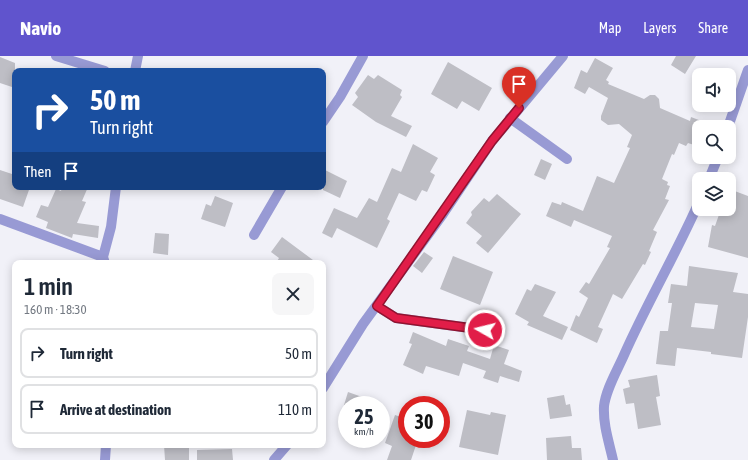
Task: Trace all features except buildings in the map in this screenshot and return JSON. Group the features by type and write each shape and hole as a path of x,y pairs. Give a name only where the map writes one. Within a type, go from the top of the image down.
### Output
{"street":[{"path":"56,56 95,68"},
{"path":"136,68 138,56"},
{"path":"326,118 340,97 362,56"},
{"path":"326,383 345,352 492,141 563,56"},
{"path":"730,120 748,70"},
{"path":"510,118 567,159"},
{"path":"0,219 104,260 111,227 116,190"},
{"path":"254,235 280,190"},
{"path":"613,460 605,426 604,406 608,391 641,318 693,216"},
{"path":"377,306 396,318 485,330"},
{"path":"105,460 106,448"},
{"path":"274,460 284,448"}],"route":[{"path":"485,330 396,318 377,306 492,141 519,108"}]}
